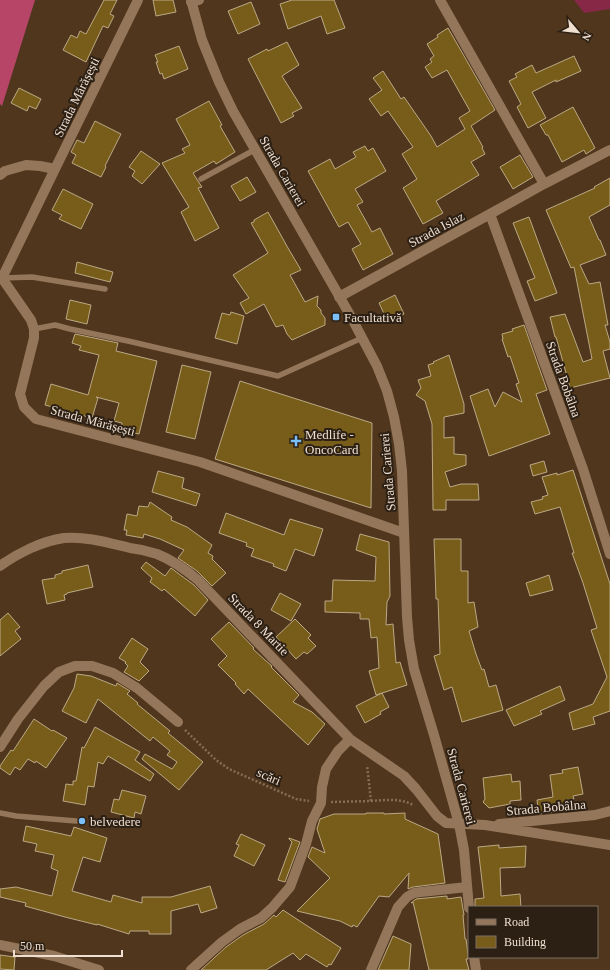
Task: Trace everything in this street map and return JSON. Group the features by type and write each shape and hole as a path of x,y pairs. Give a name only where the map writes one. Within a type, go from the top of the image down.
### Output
{"street":[{"name":"Strada Mărășești","path":"1,278 138,0"},
{"path":"440,0 544,184"},
{"name":"Strada Carierei","path":"194,1 202,40 219,82 233,111 256,149 362,338 377,366 387,391 399,444 402,471 409,640 414,669 459,824 464,850 469,906"},
{"name":"Strada Islaz","path":"339,297 544,184 610,150"},
{"path":"0,175 5,171 26,165 55,169"},
{"name":"Strada Bobâlna","path":"490,214 583,469 610,554"},
{"path":"1,278 31,320 34,329"},
{"name":"Strada Mărășești","path":"34,329 34,338 20,394 24,407 36,419 200,462 404,533"},
{"name":"Strada 8 Martie","path":"0,566 25,551 63,538 83,538 101,541 155,553 170,560 185,569 198,580 350,739 404,776 437,816 446,823 485,825"},
{"path":"0,747 44,686 59,672 75,666 92,666 113,673 137,688 178,722"},
{"path":"191,970 222,942 240,929 262,918 290,887 306,844 312,821 321,803 322,787 326,769 338,751 350,739"},
{"name":"Strada Bobâlna","path":"485,825 595,815 610,811"},
{"path":"485,825 610,845"},
{"path":"372,970 395,913 407,897 414,893 467,887"},
{"path":"0,945 54,956 99,970"},
{"path":"474,958 476,970"}],"lane":[{"path":"201,179 256,149"},
{"path":"1,278 32,277 105,289"},
{"path":"34,329 55,325 278,376 362,338"},
{"path":"0,813 16,816 76,821"}],"path":[{"name":"scări","path":"178,722 216,760 229,769 296,799 321,803 387,800 407,802 414,806"},
{"path":"371,801 368,764 374,758 381,761"}],"shaded area":[{"path":"0,0 35,0 2,106 0,104"},
{"path":"574,0 610,0 610,9 584,13"}],"building":[{"path":"104,0 117,0 110,14 114,16 108,28 103,26 86,62 63,50 71,35 77,38 80,31 86,34"},
{"path":"153,0 173,0 176,12 156,16"},
{"path":"292,0 334,0 345,28 327,34 321,16 288,29 280,4"},
{"path":"251,2 260,24 238,34 228,11"},
{"path":"448,28 495,110 471,126 483,147 482,148 485,154 471,162 479,175 436,201 443,213 423,224 403,188 417,179 402,154 413,147 388,111 381,116 369,99 382,90 373,78 383,71 401,99 404,97 437,147 465,129 459,118 470,111 447,70 432,78 425,67 432,62 430,59 434,56 427,44"},
{"path":"287,42 299,65 282,76 302,108 292,113 294,116 281,123 248,59 267,49 268,51"},
{"path":"179,46 188,69 164,79 162,73 160,74 155,55"},
{"path":"574,56 581,71 556,82 556,80 532,92 546,118 528,128 517,107 521,104 509,81 517,77 515,74 532,65 536,73"},
{"path":"19,88 41,99 36,109 29,106 27,111 11,103"},
{"path":"209,101 222,125 220,126 235,152 216,164 214,161 193,173 202,187 198,188 219,228 195,241 181,212 189,207 162,163 185,153 182,149 190,145 176,119"},
{"path":"573,107 595,148 586,154 584,150 562,162 548,135 546,135 540,125"},
{"path":"95,121 121,134 101,177 72,163 76,155 71,152 77,140 84,143"},
{"path":"365,146 368,151 373,148 386,171 355,189 363,202 357,205 372,232 380,228 393,254 363,270 352,249 361,244 348,222 339,227 308,171 330,159 335,169 356,157 353,152"},
{"path":"141,151 160,164 142,184 132,176 135,171 129,167"},
{"path":"520,155 533,177 513,189 500,167"},
{"path":"247,177 256,192 240,201 231,186"},
{"path":"610,178 610,205 589,217 606,255 580,265 589,284 600,282 608,325 605,325 610,342 610,349 603,351 610,378 570,388 550,317 565,314 583,362 592,359 574,267 571,268 546,210 595,188 594,187"},
{"path":"63,189 93,204 81,229 59,219 62,215 52,210"},
{"path":"268,212 301,270 290,275 305,302 318,296 317,306 325,318 325,325 292,340 287,334 283,325 276,327 264,304 246,314 240,303 249,298 233,275 268,253 251,223"},
{"path":"529,217 557,293 535,301 527,281 535,278 513,223"},
{"path":"77,262 113,272 110,282 75,273"},
{"path":"395,295 404,314 388,322 379,303"},
{"path":"70,300 91,305 87,324 66,319"},
{"path":"231,312 244,316 237,344 215,338 222,313 230,315"},
{"path":"524,325 547,390 536,394 550,434 489,456 470,396 488,389 495,407 503,392 522,402 516,384 519,383 510,356 508,357 502,339 502,334 513,331 512,329"},
{"path":"75,334 118,343 116,351 157,361 139,434 121,430 122,423 114,421 119,403 96,397 98,398 92,418 45,405 51,384 88,395 99,355 79,350 81,346 72,343"},
{"path":"449,355 464,404 464,413 444,417 444,438 454,437 454,454 466,455 466,465 445,472 450,487 461,484 478,484 479,500 446,500 446,510 433,510 432,424 425,401 416,395 421,388 418,380 431,376 428,365"},
{"path":"182,365 211,372 195,439 166,432"},
{"name":"Medlife - OncoCard","path":"240,381 372,423 371,508 215,459"},
{"path":"544,461 547,472 533,476 530,465"},
{"path":"573,470 610,584 610,711 593,717 595,724 573,730 569,713 593,704 607,677 591,630 597,628 572,553 574,553 560,507 535,514 531,502 543,499 542,497 548,495 542,477 557,473 557,475"},
{"path":"158,471 184,478 182,488 200,494 196,506 152,492"},
{"path":"150,502 172,517 171,520 187,527 212,545 208,553 213,556 212,559 226,573 212,586 197,571 178,558 184,550 160,539 144,534 143,538 126,535 127,530 124,530 127,514 137,516 139,506 148,507"},
{"path":"226,513 284,535 290,519 323,529 314,556 295,549 286,571 273,566 274,564 251,556 254,549 246,546 247,543 219,533"},
{"path":"360,534 389,542 390,596 387,602 386,625 393,624 396,663 400,662 407,685 376,695 369,671 379,668 377,637 371,638 369,619 360,619 360,613 325,612 325,601 332,601 333,580 375,581 376,557 356,550"},
{"path":"434,539 461,539 461,571 468,571 468,603 474,602 478,627 469,631 482,670 484,669 489,687 496,685 503,710 462,722 452,687 444,690 434,656 440,654"},
{"path":"146,562 165,576 171,568 194,585 208,600 195,616 164,589 162,591 150,582 152,578 141,568"},
{"path":"88,565 93,587 67,593 64,595 65,600 47,604 42,580 55,578 55,575 62,573 62,571"},
{"path":"549,575 553,590 530,596 526,583"},
{"path":"280,593 301,604 291,621 271,610"},
{"path":"8,613 20,627 15,631 21,639 0,656 0,620"},
{"path":"295,619 311,635 308,638 316,646 307,654 304,652 296,659 276,637"},
{"path":"229,622 254,648 253,649 272,666 271,667 299,695 293,702 312,712 325,724 308,745 248,689 244,694 235,684 236,683 218,665 227,656 211,639"},
{"path":"132,638 148,649 140,662 149,671 139,681 124,672 128,666 125,663 126,662 119,658"},
{"path":"77,674 91,676 116,686 117,683 130,691 127,694 138,703 137,704 170,731 168,733 203,762 179,790 142,759 145,754 172,769 177,762 167,755 170,751 153,737 150,741 98,699 86,723 62,711 74,688"},
{"path":"560,686 565,700 540,711 542,714 514,726 506,710"},
{"path":"382,693 389,707 380,712 381,714 365,723 356,706"},
{"path":"34,719 52,731 53,730 67,738 46,768 36,761 35,763 28,759 20,770 15,767 10,775 0,768 0,766 11,750 13,751"},
{"path":"95,727 140,752 135,760 154,774 150,781 108,756 103,764 98,762 94,787 88,786 85,805 63,801 66,784 73,785 73,781 76,781 82,747 84,748"},
{"path":"578,767 583,794 573,796 574,799 567,800 569,810 539,814 537,800 553,797 550,775 563,773 562,770"},
{"path":"511,774 512,782 520,781 521,800 510,801 510,804 489,808 483,802 485,799 483,778"},
{"path":"122,790 146,796 141,814 135,812 134,818 111,812 114,799 119,800"},
{"path":"405,813 405,819 438,834 445,883 408,889 409,873 389,897 379,896 357,927 353,925 352,927 340,921 297,911 330,878 308,857 312,847 325,853 317,829 320,819 334,814"},
{"path":"26,826 71,836 74,827 107,838 100,862 83,857 72,891 111,902 113,895 142,903 142,897 171,897 210,886 217,908 201,913 198,904 171,911 171,934 149,934 149,931 130,931 129,934 97,924 25,906 26,903 0,897 0,889 16,887 52,896 58,871 51,868 54,855 35,851 37,844 23,841"},
{"path":"241,834 265,845 254,866 234,856 239,845 236,844"},
{"path":"289,838 300,842 285,882 278,880 292,842"},
{"path":"499,845 499,848 526,846 525,867 500,868 501,896 520,894 521,906 475,906 475,899 484,898 478,847"},
{"path":"447,896 447,899 461,897 468,954 468,959 466,959 469,970 429,970 413,902 411,903 416,899"},
{"path":"283,910 341,948 331,965 329,964 327,967 306,954 300,960 293,953 266,970 201,970 226,947 243,935 264,924 274,915 276,917"},
{"path":"393,936 411,944 409,970 378,970"},
{"path":"0,955 15,957 14,970 0,969"}],"place":[{"name":"Facultativă","path":"336,317"},
{"name":"Medlife - OncoCard","path":"296,441"},
{"name":"belvedere","path":"82,821"}]}
